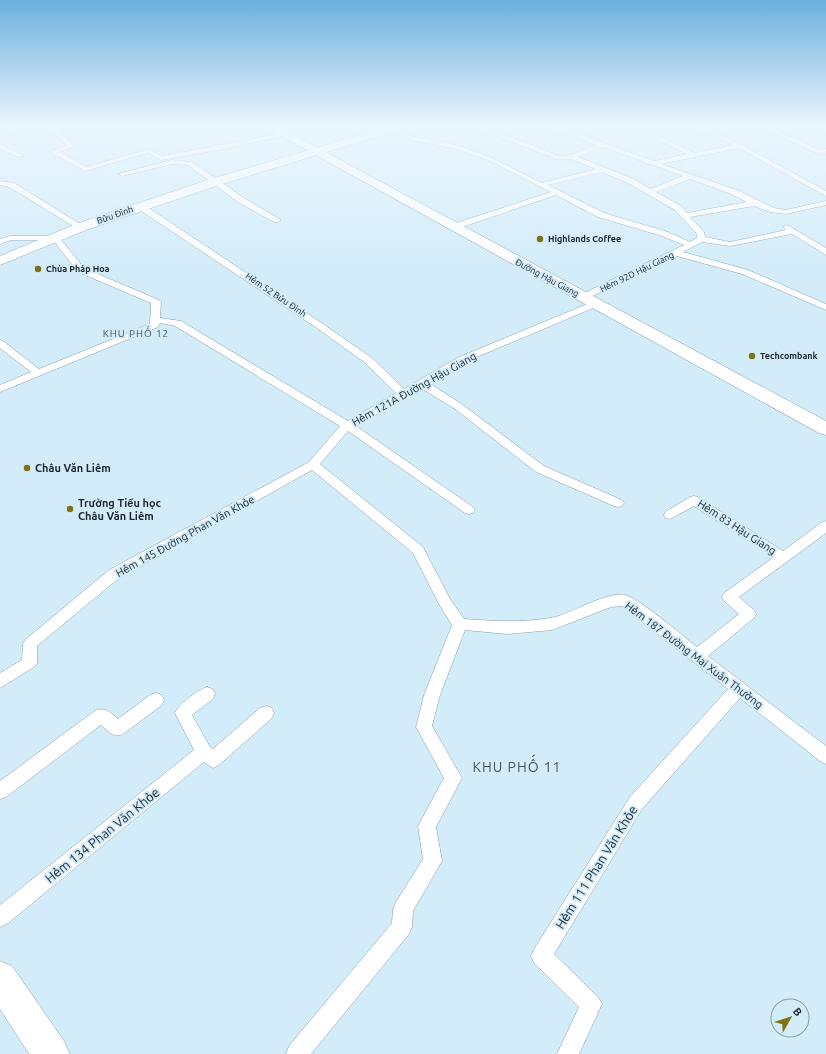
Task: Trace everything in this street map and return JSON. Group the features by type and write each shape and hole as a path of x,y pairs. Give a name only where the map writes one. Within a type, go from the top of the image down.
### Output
{"main road":[{"name":"Bửu Đình","path":"0,261 81,227 237,175"},
{"name":"Đường Hậu Giang","path":"357,175 826,429"},
{"path":"0,978 51,1054"}],"lane":[{"path":"206,175 241,200 277,220"},
{"name":"Hẻm 92D Hậu Giang","path":"522,175 601,215 665,234 690,245"},
{"path":"542,185 580,175"},
{"path":"618,175 678,208 701,234 701,239 730,244 793,231"},
{"path":"684,175 734,192 774,210 786,212 826,203"},
{"path":"792,175 826,194"},
{"path":"650,192 688,177"},
{"path":"0,184 11,185 81,227"},
{"path":"453,227 556,192"},
{"path":"684,216 756,203"},
{"name":"Hẻm 52 Bửu Đình","path":"141,206 368,360 403,394"},
{"path":"782,224 826,252"},
{"name":"Bửu Đình","path":"0,242 10,238 55,238"},
{"path":"0,389 155,325 156,302 81,270 55,238"},
{"name":"Hẻm 92D Hậu Giang","path":"589,301 701,239"},
{"path":"676,253 745,272 826,307"},
{"name":"Hẻm 121A Đường Hậu Giang","path":"313,465 341,430 461,360 589,301"},
{"path":"155,320 178,323 348,426 469,510"},
{"path":"0,343 38,373"},
{"path":"421,383 459,407 540,469 618,502"},
{"path":"297,1054 402,928 403,909 433,861 427,826 453,778 424,727 432,695 460,624 445,602 418,550 313,465"},
{"name":"Hẻm 145 Đường Phan Văn Khỏe","path":"0,681 29,662 30,644 114,574 313,465"},
{"name":"Hẻm 83 Hậu Giang","path":"670,515 694,500 783,557"},
{"name":"Hẻm 83 Hậu Giang","path":"697,656 749,614 729,597 826,526"},
{"name":"Hẻm 187 Đường Mai Xuân Thưởng","path":"460,624 507,628 552,624 610,602 624,600 826,756"},
{"name":"Hẻm 111 Phan Văn Khỏe","path":"568,1054 591,1004 541,956 636,803 738,688"},
{"path":"207,694 183,713 204,752 213,760 266,713"},
{"path":"0,791 102,715 117,729 156,700"},
{"name":"Hẻm 134 Phan Văn Khỏe","path":"0,918 204,752"}],"place":[{"name":"Highlands Coffee","path":"540,239"},
{"name":"Chùa Pháp Hoa","path":"38,269"},
{"name":"Techcombank","path":"752,356"},
{"name":"Châu Văn Liêm","path":"27,468"},
{"name":"Trường Tiểu học Châu Văn Liêm","path":"70,509"}],"district":[{"name":"KHU PHỐ 12","path":"136,333"},
{"name":"KHU PHỐ 11","path":"517,767"}]}
